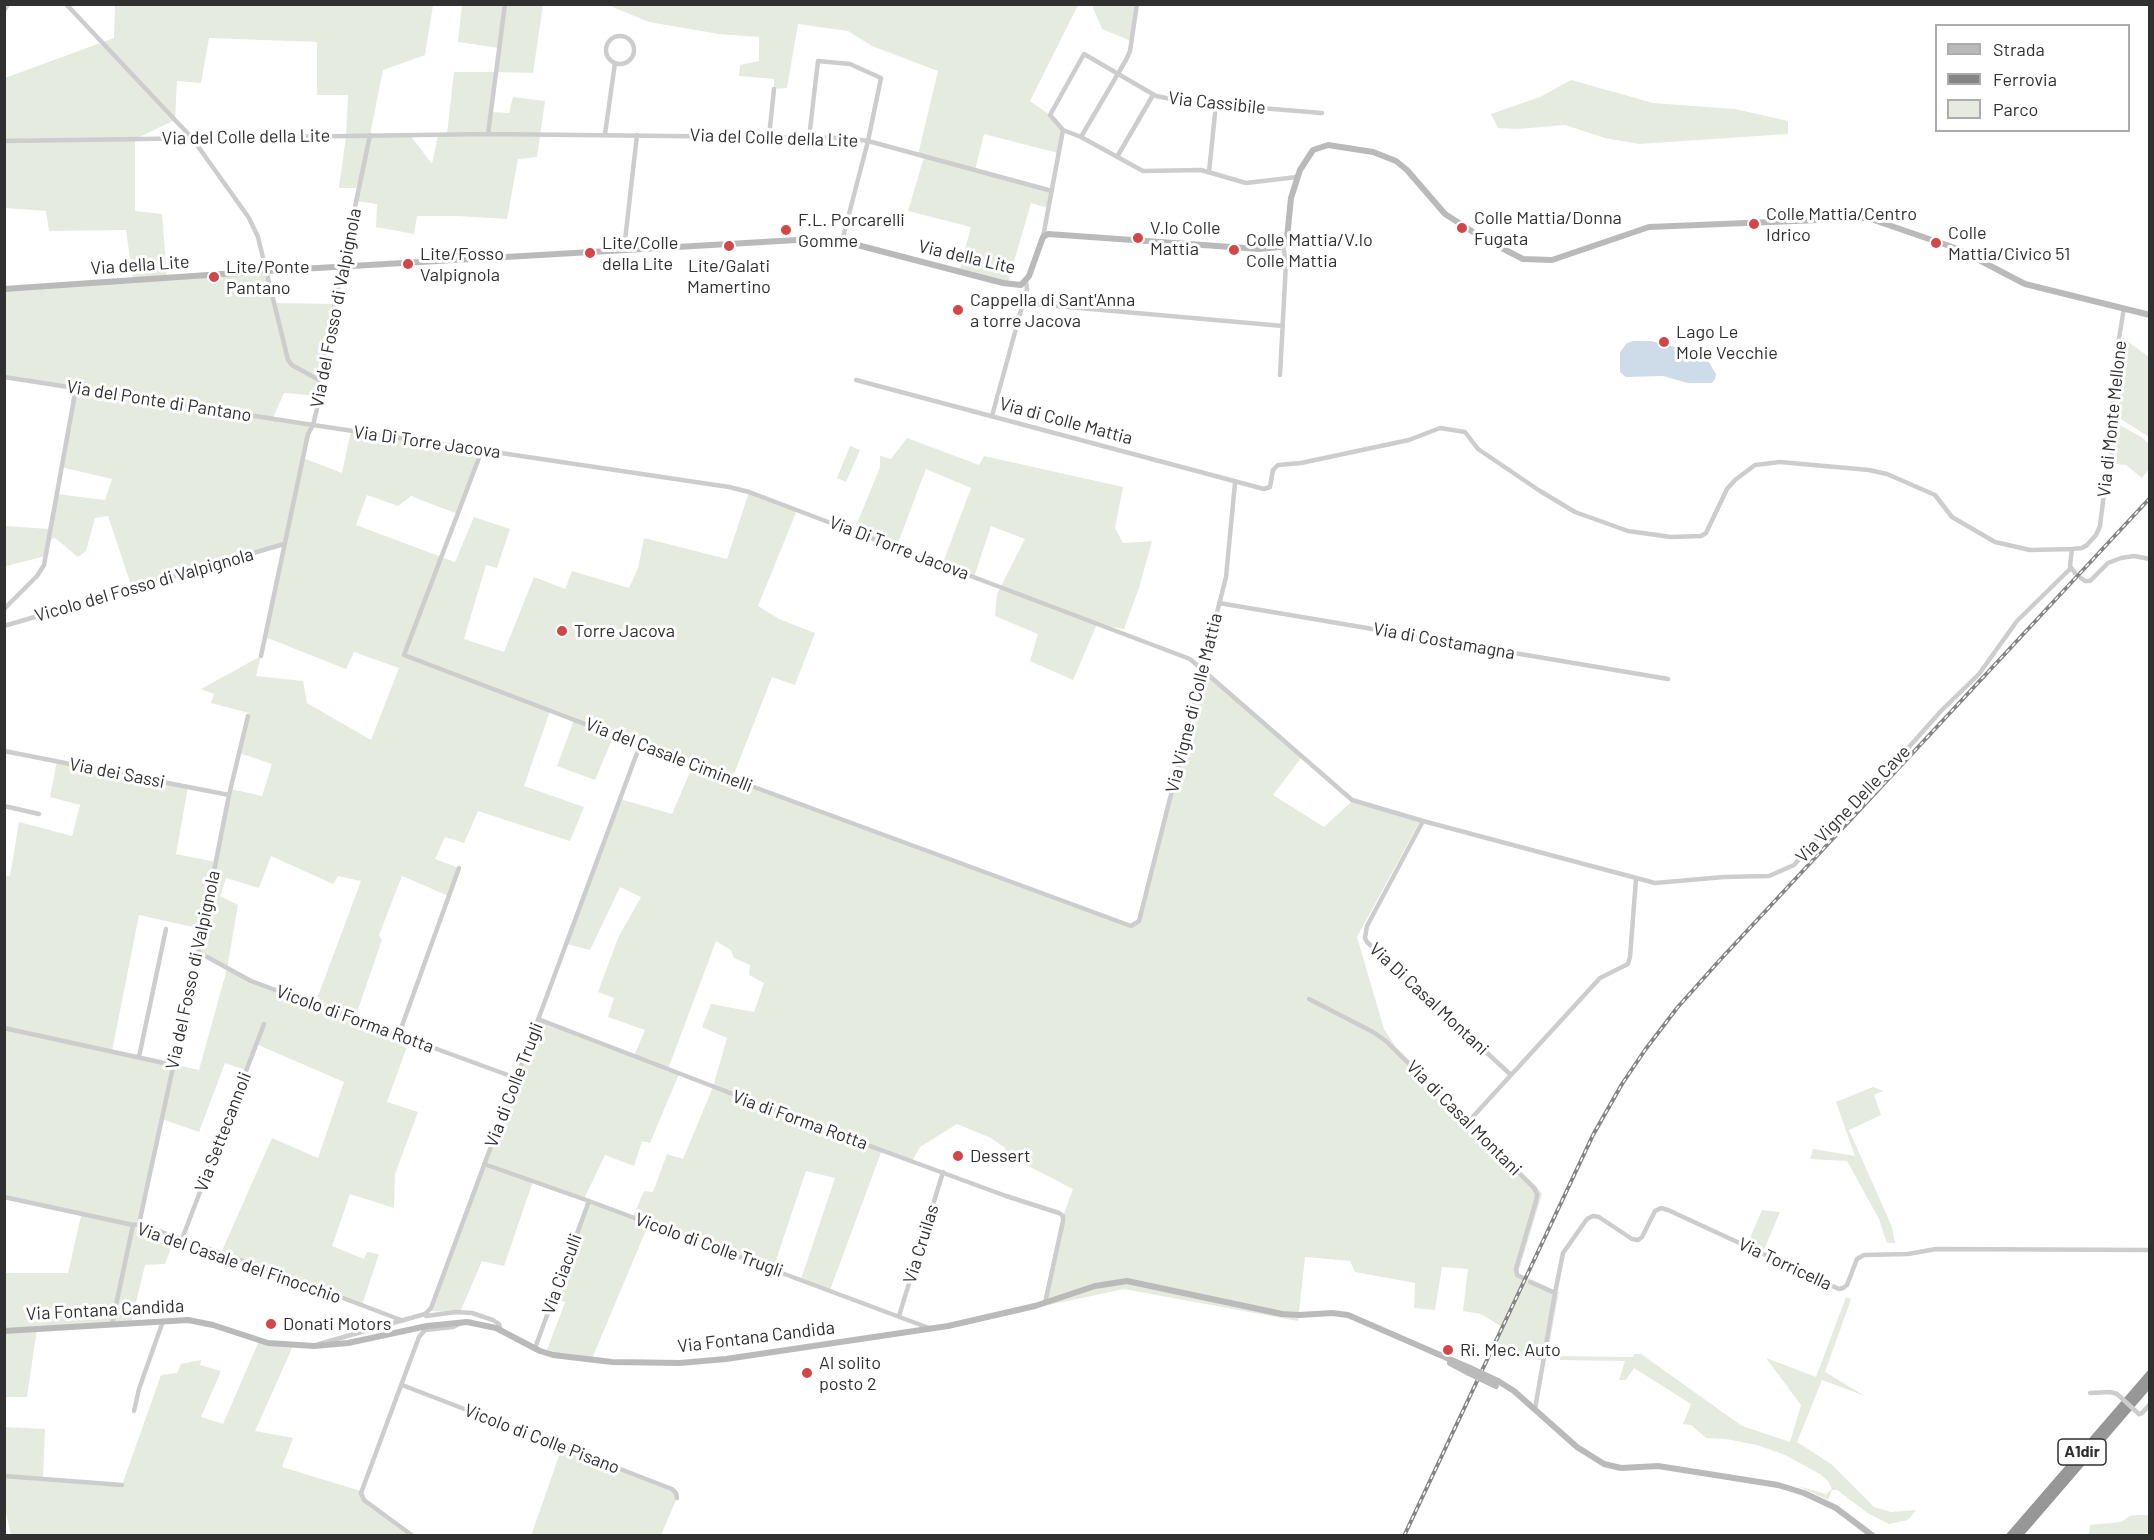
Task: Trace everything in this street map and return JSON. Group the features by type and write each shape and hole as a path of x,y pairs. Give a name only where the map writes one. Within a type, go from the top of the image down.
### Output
{"highway":[{"name":"A1dir","path":"2010,1536 2150,1374"},
{"name":"A1dir","path":"2018,1536 2150,1383"}],"street":[{"path":"4,11 8,4"},
{"path":"66,4 192,138 251,222 258,237 289,362 319,380"},
{"path":"488,134 505,4"},
{"path":"1081,137 1130,51 1137,4"},
{"path":"623,37 633,45 633,54 628,62 615,63 606,54 606,46 611,39 623,37"},
{"name":"Via Cassibile","path":"1063,130 1050,115 1084,54 1153,95 1186,102 1322,113"},
{"path":"809,138 818,61 850,64 881,78 868,141 842,241"},
{"path":"605,134 615,63"},
{"path":"770,137 774,89"},
{"path":"1117,157 1153,95"},
{"path":"1209,172 1216,104"},
{"path":"992,416 1027,289 1026,282 1043,237 1063,130 1145,171 1201,170 1246,183 1297,177"},
{"name":"Via del Colle della Lite","path":"4,141 488,134 847,138 868,141 1052,191"},
{"name":"Via del Fosso di Valpignola","path":"261,656 308,434 313,425 322,386 319,380 370,135"},
{"path":"624,249 637,135"},
{"path":"1280,375 1286,263 1283,245 1287,238 1291,199 1297,177 1308,155 1320,146 1343,146 1383,155 1403,166 1450,218 1515,256 1537,261 1554,259 1649,226 1868,218 1960,250 2023,283 2150,315"},
{"path":"1043,237 1048,234 1062,233 1262,249 1283,245"},
{"name":"Via della Lite","path":"4,289 792,239 842,241 1003,284 1021,285 1026,282"},
{"path":"1023,303 1283,326"},
{"name":"Via di Monte Mellone","path":"2072,549 2087,545 2100,526 2111,460 2114,367 2124,308"},
{"name":"Via del Ponte di Pantano","path":"4,377 313,425"},
{"name":"Via di Colle Mattia","path":"856,380 1235,483 1268,489 1276,465 1301,463 1409,440 1435,429 1450,429 1465,432 1478,449 1544,494 1586,517 1624,529 1658,536 1688,538 1703,536 1732,482 1755,465 1780,462 1884,473 1935,495 1952,517 1995,542 2030,550 2072,549"},
{"path":"4,609 38,575 44,565 76,388"},
{"name":"Via Di Torre Jacova","path":"313,425 729,486 749,492 1184,657 1202,668 1345,796 1357,802 1423,821"},
{"name":"Via del Casale Ciminelli","path":"482,450 405,655 1128,926 1134,926 1139,921"},
{"name":"Via Vigne di Colle Mattia","path":"1139,921 1228,564 1235,483"},
{"name":"Vicolo del Fosso di Valpignola","path":"4,626 284,544"},
{"name":"Via Vigne Delle Cave","path":"1423,821 1636,879 1659,883 1781,873 1796,864 1819,836 1885,774 1936,716 1978,675 2014,624 2073,571 2072,549"},
{"path":"2081,578 2090,581 2108,563 2122,557 2150,559"},
{"name":"Via di Costamagna","path":"1219,603 1668,679"},
{"name":"Via del Fosso di Valpignola","path":"139,1224 198,952 229,795 248,716"},
{"name":"Via di Colle Trugli","path":"314,1346 426,1314 432,1307 640,745"},
{"name":"Via dei Sassi","path":"4,751 229,795"},
{"path":"4,806 39,814"},
{"name":"Via Di Casal Montani","path":"1423,821 1367,926 1366,941 1511,1075"},
{"path":"399,1034 459,868"},
{"path":"1468,1122 1597,981 1624,967 1630,960 1636,879"},
{"path":"139,1057 166,929"},
{"name":"Vicolo di Forma Rotta","path":"198,952 254,982 516,1078"},
{"name":"Via di Casal Montani","path":"1309,999 1384,1039 1536,1192 1536,1203 1516,1269 1517,1275 1522,1278"},
{"name":"Via di Forma Rotta","path":"538,1019 705,1084 1006,1196 1059,1213 1063,1216 1063,1222 1045,1303"},
{"name":"Via Settecannoli","path":"182,1239 264,1024"},
{"path":"4,1028 173,1065"},
{"name":"Vicolo di Colle Trugli","path":"484,1164 932,1329"},
{"name":"Via Cruilas","path":"899,1316 943,1172"},
{"name":"Via del Casale del Finocchio","path":"4,1197 133,1225 139,1224 401,1320"},
{"name":"Via Ciaculli","path":"535,1348 589,1201"},
{"name":"Via Torricella","path":"1555,1293 1563,1253 1587,1219 1593,1216 1599,1217 1632,1239 1638,1240 1642,1237 1655,1211 1661,1208 1839,1289 1847,1285 1857,1259 1864,1255 1908,1254 1936,1249 2150,1250"},
{"path":"112,1324 133,1225"},
{"name":"Via Fontana Candida","path":"4,1331 196,1321 268,1343 314,1346 348,1343 427,1326 463,1322 480,1323 500,1329 548,1354 580,1360 677,1364 932,1329 1045,1303 1095,1286 1122,1281 1135,1282 1282,1314 1346,1314 1497,1383 1519,1396 1581,1450 1606,1466 1664,1467 1778,1485 1804,1493 1839,1509 1873,1536"},
{"path":"1530,1282 1555,1293 1535,1409"},
{"path":"414,1317 456,1312 472,1313 493,1320 499,1324 500,1329"},
{"path":"134,1411 139,1389 163,1321"},
{"path":"413,1536 361,1496 361,1491 422,1332 455,1326 463,1322"},
{"name":"Vicolo di Colle Pisano","path":"402,1385 672,1489 677,1498"},
{"path":"2090,1393 2117,1394 2139,1414 2150,1404"},
{"path":"4,1476 122,1485"}],"green space":[{"path":"115,5 433,5 425,55 383,70 370,135 410,135 432,164 438,135 447,134 454,72 496,72 499,48 458,42 462,5 543,5 533,73 497,72 491,112 509,113 513,97 545,101 537,157 518,159 507,219 417,216 414,234 376,227 377,204 356,201 359,188 339,188 346,136 348,95 317,95 317,42 209,38 201,83 177,81 175,120 135,139 135,211 162,214 167,278 266,271 274,303 335,304 319,380 322,388 320,396 284,393 273,418 313,425 303,458 342,473 351,431 482,450 458,514 411,496 398,506 367,495 356,525 455,562 474,517 510,529 497,568 486,565 464,639 504,652 534,577 565,589 572,571 629,588 638,568 644,538 727,559 749,492 797,510 758,606 779,619 815,633 795,685 772,677 732,779 1128,926 1139,921 1202,668 1301,758 1273,795 1324,827 1351,802 1420,821 1357,937 1384,1029 1395,1046 1542,1194 1518,1273 1559,1292 1546,1361 1493,1353 1502,1327 1481,1314 1463,1311 1468,1269 1442,1267 1435,1310 1414,1308 1415,1283 1355,1272 1350,1261 1305,1257 1298,1321 1124,1289 1044,1306 1063,1216 1073,1189 1007,1155 1005,1148 991,1138 957,1124 920,1147 912,1161 882,1150 830,1290 801,1279 835,1178 806,1171 773,1269 649,1223 591,1361 546,1353 565,1302 553,1299 589,1201 633,1217 644,1191 653,1192 667,1154 683,1159 713,1087 727,1038 702,1027 711,1004 754,1012 764,983 749,975 750,965 734,958 731,950 716,941 668,1069 679,1074 650,1143 642,1141 634,1166 605,1155 584,1199 533,1181 504,1266 482,1261 460,1312 429,1311 538,1019 634,1056 645,1030 608,1017 614,998 598,992 618,938 641,897 620,887 590,950 567,944 620,799 672,814 693,765 614,735 595,780 557,766 574,720 550,711 524,786 584,807 570,841 478,811 464,843 445,837 435,859 459,868 449,896 402,876 379,935 382,940 355,1018 410,1038 387,1102 418,1112 395,1174 394,1208 350,1194 332,1246 364,1259 367,1252 379,1254 362,1305 221,1253 272,1138 318,1158 344,1082 256,1044 246,1070 225,1063 199,1132 162,1119 139,1224 175,1237 165,1264 145,1265 131,1323 37,1329 27,1397 5,1397 5,1273 68,1273 81,1216 5,1197 4,876 10,876 19,822 72,836 80,805 50,797 57,761 188,787 176,854 216,862 231,789 262,796 272,764 239,753 249,713 211,703 214,694 201,689 261,656 256,676 303,681 307,703 371,740 399,668 354,652 346,669 265,637 284,545 132,588 108,516 95,518 86,551 78,557 55,538 49,540 46,556 4,565 4,526 50,529 57,494 105,500 112,479 61,467 76,388 5,377 5,289 133,280 126,230 49,231 46,211 5,208 5,78 114,38","holes":["271,856 333,884 338,876 361,881 318,996 320,1006 227,969 238,905 220,896 226,878 259,888","139,915 202,929 198,952 227,969 199,1070 112,1051"]},
{"path":"608,5 1078,5 1030,101 1050,115 1063,130 1058,153 984,134 975,170 1052,191 1048,208 1031,203 1007,286 959,272 971,227 908,211 924,157 918,155 938,71 872,46 848,31 798,24 787,88 774,89 774,79 739,76 740,65 759,61 759,37 719,34 649,22"},
{"path":"1092,5 1137,5 1131,41 1102,29"},
{"path":"1571,80 1653,103 1735,109 1788,121 1788,134 1639,144 1605,138 1565,125 1518,129 1498,128 1491,114 1540,97"},
{"path":"2123,338 2149,357 2149,437 2116,416 2115,368"},
{"path":"2116,423 2143,438 2149,444 2149,469 2142,478 2126,465 2114,464"},
{"path":"907,438 979,465 984,456 1123,487 1115,528 1123,543 1152,541 1139,588 1124,629 1097,624 1073,680 1030,661 1038,634 995,616 997,594 1025,539 991,526 974,577 944,560 971,488 926,469 896,548 854,531 880,467 880,456 891,459"},
{"path":"850,446 860,450 846,482 837,478"},
{"path":"1873,1087 1883,1091 1874,1095 1881,1115 1849,1130 1892,1227 1895,1243 1887,1243 1879,1219 1847,1161 1810,1159 1813,1149 1855,1156 1836,1102"},
{"path":"1762,1210 1780,1212 1764,1250 1748,1243"},
{"path":"1846,1297 1851,1299 1825,1372 1865,1396 1822,1380 1797,1442 1831,1464 1874,1507 1891,1512 1916,1510 1908,1520 1889,1524 1869,1514 1837,1490 1832,1490 1828,1500 1798,1486 1826,1494 1832,1489 1828,1481 1820,1474 1785,1455 1757,1445 1706,1438 1691,1425 1683,1424 1691,1404 1634,1368 1626,1380 1619,1380 1625,1361 1560,1360 1560,1356 1633,1357 1634,1354 1641,1354 1742,1426 1790,1442 1801,1405 1766,1358 1816,1377"},
{"path":"259,1341 293,1346 255,1431 293,1438 282,1467 361,1491 361,1496 413,1535 11,1535 5,1509 4,1427 45,1429 43,1479 122,1485 161,1375 177,1373 181,1364 201,1360 200,1365 221,1371 201,1417 223,1424"},
{"path":"562,1447 674,1491 676,1500 661,1535 531,1536"},
{"path":"2149,1515 2149,1533 2089,1535 2090,1525 2121,1522 2130,1516"}],"water":[{"name":"Lago Le Mole Vecchie","path":"1651,341 1687,350 1707,359 1716,374 1715,379 1712,383 1688,383 1663,376 1626,377 1620,372 1620,352 1627,343"}],"railway":[{"path":"1404,1536 1593,1135 1622,1084 1645,1050 1677,1008 1719,961 2150,498"}],"place":[{"name":"Colle Mattia/Centro Idrico","path":"1754,224"},
{"name":"Colle Mattia/Donna Fugata","path":"1462,228"},
{"name":"F.L. Porcarelli Gomme","path":"786,230"},
{"name":"V.lo Colle Mattia","path":"1138,238"},
{"name":"Colle Mattia/Civico 51","path":"1936,243"},
{"name":"Lite/Galati Mamertino","path":"729,246"},
{"name":"Colle Mattia/V.lo Colle Mattia","path":"1234,250"},
{"name":"Lite/Colle della Lite","path":"590,253"},
{"name":"Lite/Fosso Valpignola","path":"408,264"},
{"name":"Lite/Ponte Pantano","path":"214,277"},
{"name":"Cappella di Sant'Anna a torre Jacova","path":"958,310"},
{"name":"Lago Le Mole Vecchie","path":"1664,342"},
{"name":"Torre Jacova","path":"562,631"},
{"name":"Dessert","path":"958,1156"},
{"name":"Donati Motors","path":"271,1324"},
{"name":"Ri. Mec. Auto","path":"1448,1350"},
{"name":"Al solito posto 2","path":"807,1373"}]}
